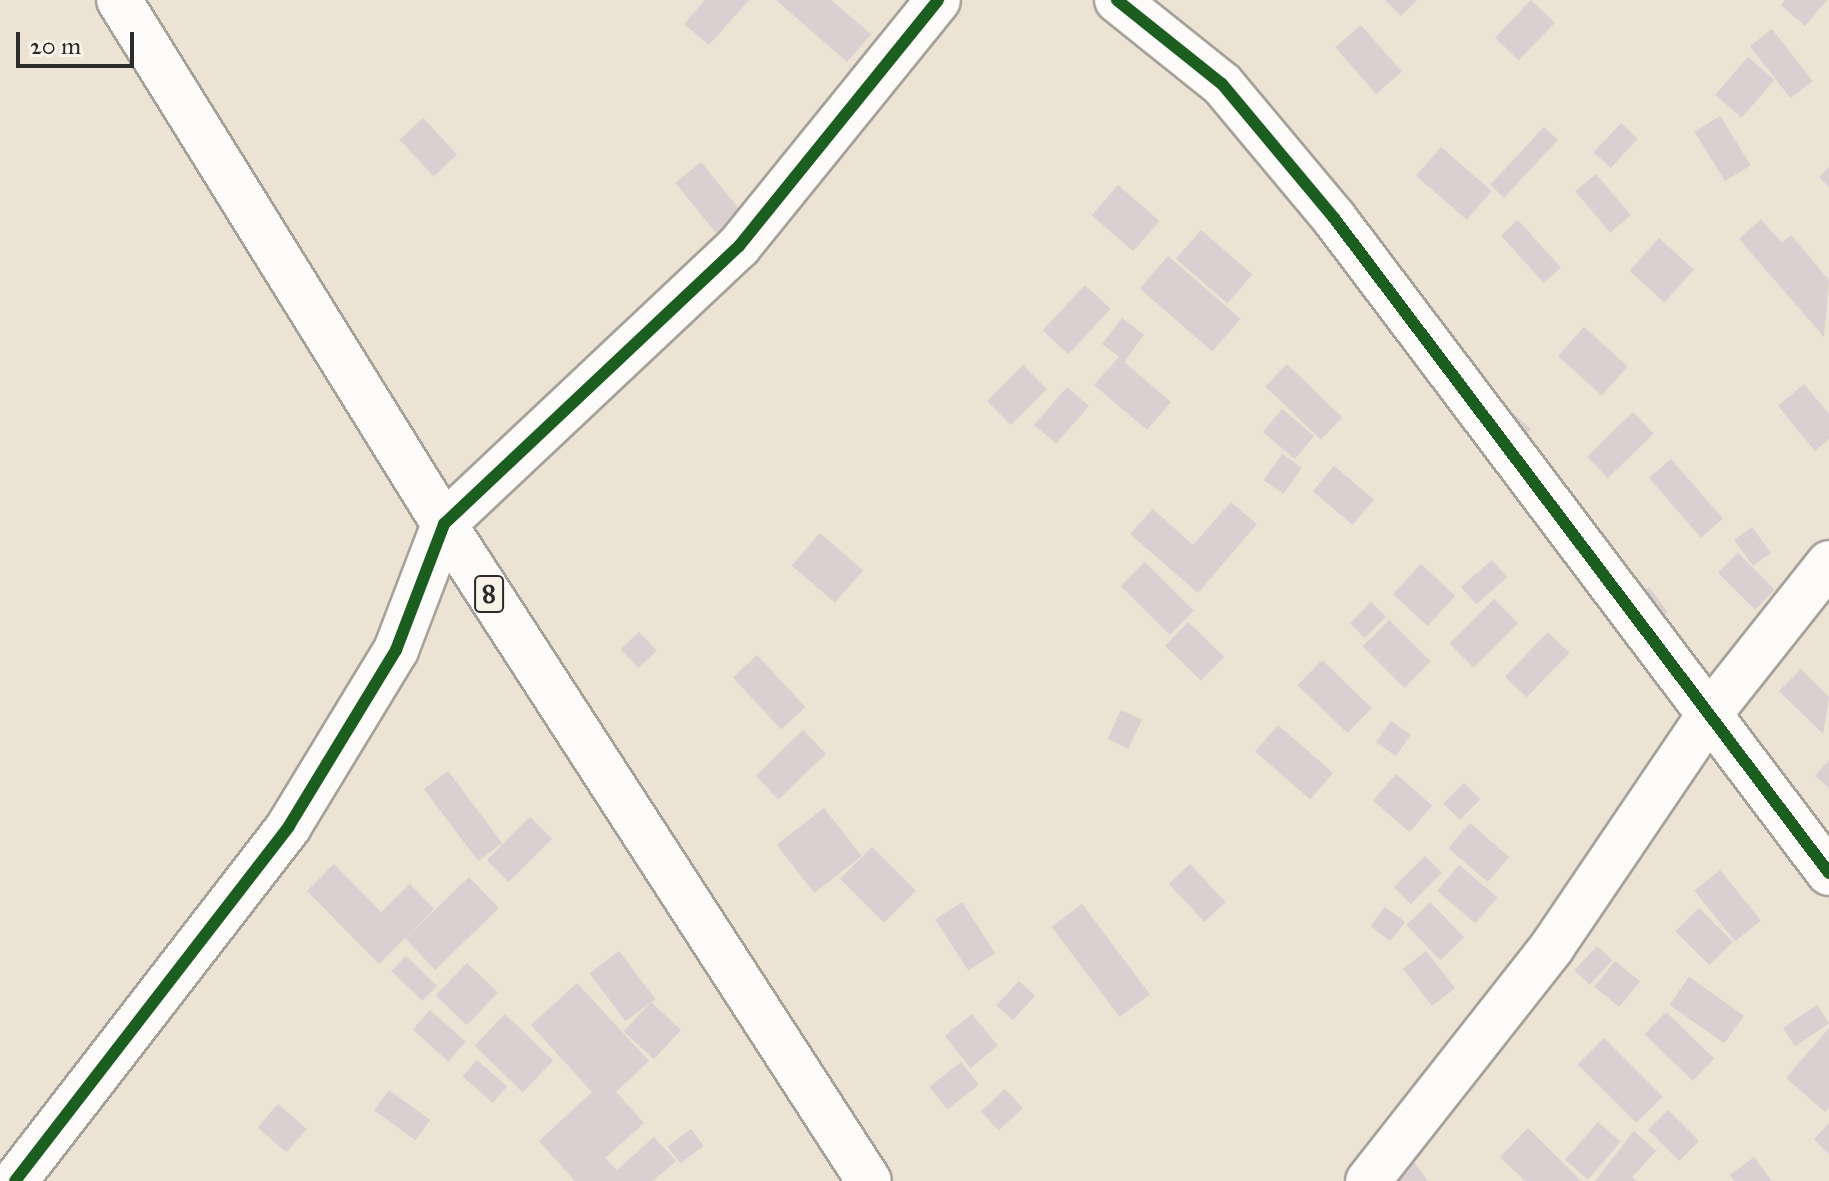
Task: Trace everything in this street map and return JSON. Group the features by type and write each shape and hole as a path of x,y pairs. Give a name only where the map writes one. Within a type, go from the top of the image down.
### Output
{"street":[{"name":"8","path":"119,0 444,524 869,1181"},
{"path":"15,1181 289,826 396,650 444,524 739,246 938,0"},
{"path":"1117,0 1222,84 1334,218 1711,712 1829,873"},
{"path":"1368,1181 1552,947 1711,712 1829,563"}],"building":[{"path":"705,0 749,0 709,45 684,24"},
{"path":"776,0 831,0 871,34 847,62"},
{"path":"1385,0 1417,0 1401,16"},
{"path":"1531,0 1555,23 1519,60 1495,37"},
{"path":"1785,0 1827,0 1805,26 1781,5"},
{"path":"1361,25 1402,72 1376,94 1335,47"},
{"path":"1772,29 1813,81 1791,98 1750,46"},
{"path":"1748,57 1774,80 1742,118 1715,95"},
{"path":"1720,116 1751,165 1725,181 1695,132"},
{"path":"423,118 457,155 434,176 400,140"},
{"path":"1621,123 1638,139 1611,168 1594,152"},
{"path":"1544,127 1558,140 1504,198 1490,185"},
{"path":"1441,147 1492,191 1467,220 1416,176"},
{"path":"701,162 743,213 717,234 675,183"},
{"path":"1829,167 1829,187 1819,177"},
{"path":"1596,174 1631,215 1610,233 1575,191"},
{"path":"1118,185 1160,221 1133,251 1092,215"},
{"path":"1761,219 1782,243 1791,235 1829,280 1824,337 1739,239"},
{"path":"1518,220 1561,268 1544,283 1501,235"},
{"path":"1201,230 1252,275 1227,303 1176,259"},
{"path":"1659,238 1694,269 1664,302 1630,271"},
{"path":"1168,256 1240,319 1212,351 1140,288"},
{"path":"1085,285 1111,309 1068,354 1043,330"},
{"path":"1122,318 1144,335 1124,362 1171,402 1147,430 1094,385 1119,357 1102,344"},
{"path":"1584,327 1628,366 1602,395 1558,356"},
{"path":"1287,364 1342,417 1321,440 1265,386"},
{"path":"1023,365 1047,389 1011,425 987,401"},
{"path":"1804,384 1829,414 1829,439 1815,451 1778,406"},
{"path":"1067,387 1089,406 1056,444 1034,425"},
{"path":"1282,409 1314,436 1295,459 1263,432"},
{"path":"1511,412 1531,429 1512,452 1492,435"},
{"path":"1633,412 1654,434 1608,478 1587,456"},
{"path":"1282,454 1302,468 1283,494 1264,480"},
{"path":"1671,459 1723,519 1701,538 1649,478"},
{"path":"1334,466 1374,499 1353,525 1313,491"},
{"path":"1231,502 1257,524 1198,593 1130,534 1153,509 1193,545"},
{"path":"1752,527 1771,553 1753,566 1734,540"},
{"path":"820,533 863,570 835,603 792,565"},
{"path":"1738,553 1775,590 1755,610 1718,573"},
{"path":"1492,560 1507,577 1476,604 1461,587"},
{"path":"1145,562 1194,611 1170,635 1121,586"},
{"path":"1421,564 1455,596 1427,626 1393,594"},
{"path":"1649,587 1668,612 1648,627 1629,602"},
{"path":"1494,599 1518,623 1473,668 1449,644"},
{"path":"1371,602 1386,617 1365,638 1350,623"},
{"path":"1389,620 1431,662 1405,688 1363,646"},
{"path":"1188,622 1224,657 1201,680 1165,646"},
{"path":"639,632 657,651 638,668 621,649"},
{"path":"1548,632 1570,653 1527,697 1505,677"},
{"path":"757,655 805,707 781,729 733,678"},
{"path":"1322,660 1372,708 1347,733 1298,685"},
{"path":"1801,669 1829,697 1823,734 1779,691"},
{"path":"1121,710 1142,720 1128,749 1107,739"},
{"path":"1391,721 1411,735 1396,756 1376,742"},
{"path":"1278,725 1333,773 1310,799 1255,751"},
{"path":"803,730 826,754 778,800 756,776"},
{"path":"1829,760 1829,788 1815,776"},
{"path":"448,771 502,843 478,861 424,789"},
{"path":"1396,774 1432,805 1409,832 1373,800"},
{"path":"1464,783 1480,799 1460,820 1443,804"},
{"path":"824,808 862,856 814,893 777,845"},
{"path":"530,817 552,839 509,882 487,860"},
{"path":"1470,823 1509,857 1488,882 1448,848"},
{"path":"872,847 916,891 884,923 840,879"},
{"path":"1425,856 1442,873 1411,904 1394,887"},
{"path":"334,864 381,912 410,884 434,909 407,937 469,877 499,908 435,970 405,938 379,964 307,891"},
{"path":"1190,864 1225,902 1204,922 1169,884"},
{"path":"1459,865 1497,897 1475,923 1437,891"},
{"path":"1720,870 1761,921 1735,941 1694,891"},
{"path":"962,902 995,953 968,971 935,919"},
{"path":"1430,902 1464,937 1440,960 1406,925"},
{"path":"1082,904 1150,994 1120,1017 1052,927"},
{"path":"1385,907 1405,922 1391,941 1371,926"},
{"path":"1699,908 1733,942 1710,965 1676,931"},
{"path":"1597,946 1612,960 1590,984 1574,970"},
{"path":"619,951 655,999 626,1021 589,973"},
{"path":"1426,951 1455,988 1432,1006 1403,969"},
{"path":"406,956 437,986 422,1001 391,971"},
{"path":"1615,961 1640,981 1619,1007 1594,987"},
{"path":"467,963 498,993 467,1025 436,995"},
{"path":"1689,977 1744,1015 1724,1043 1669,1005"},
{"path":"1019,981 1035,996 1013,1020 996,1005"},
{"path":"577,983 649,1061 616,1092 644,1123 605,1158 617,1170 654,1137 676,1161 653,1181 575,1181 539,1141 592,1092 531,1025"},
{"path":"651,1002 681,1030 654,1059 624,1031"},
{"path":"1817,1005 1829,1023 1795,1046 1783,1028"},
{"path":"430,1010 466,1042 448,1061 413,1029"},
{"path":"1666,1012 1714,1059 1693,1081 1644,1034"},
{"path":"505,1014 553,1061 523,1092 474,1046"},
{"path":"972,1014 998,1046 971,1068 945,1036"},
{"path":"1829,1028 1829,1108 1825,1112 1786,1078"},
{"path":"1604,1038 1663,1097 1637,1123 1578,1064"},
{"path":"477,1060 507,1086 493,1103 463,1077"},
{"path":"961,1062 979,1085 947,1109 929,1087"},
{"path":"1005,1089 1023,1108 999,1131 981,1112"},
{"path":"389,1090 430,1120 416,1140 374,1110"},
{"path":"278,1104 307,1129 286,1152 258,1127"},
{"path":"1668,1110 1699,1141 1679,1161 1648,1130"},
{"path":"1598,1122 1621,1142 1588,1179 1565,1160"},
{"path":"1829,1123 1829,1154 1814,1139"},
{"path":"1528,1128 1581,1181 1525,1181 1500,1157"},
{"path":"691,1129 704,1146 680,1163 668,1146"},
{"path":"1634,1131 1656,1151 1632,1177 1637,1181 1595,1181"},
{"path":"1406,1151 1428,1181 1380,1181"},
{"path":"1754,1157 1772,1181 1735,1181 1730,1175"}],"cycle path":[{"path":"15,1181 289,826 396,650 444,524 739,246 938,0"},
{"path":"1117,0 1222,84 1334,218 1829,873"}]}
